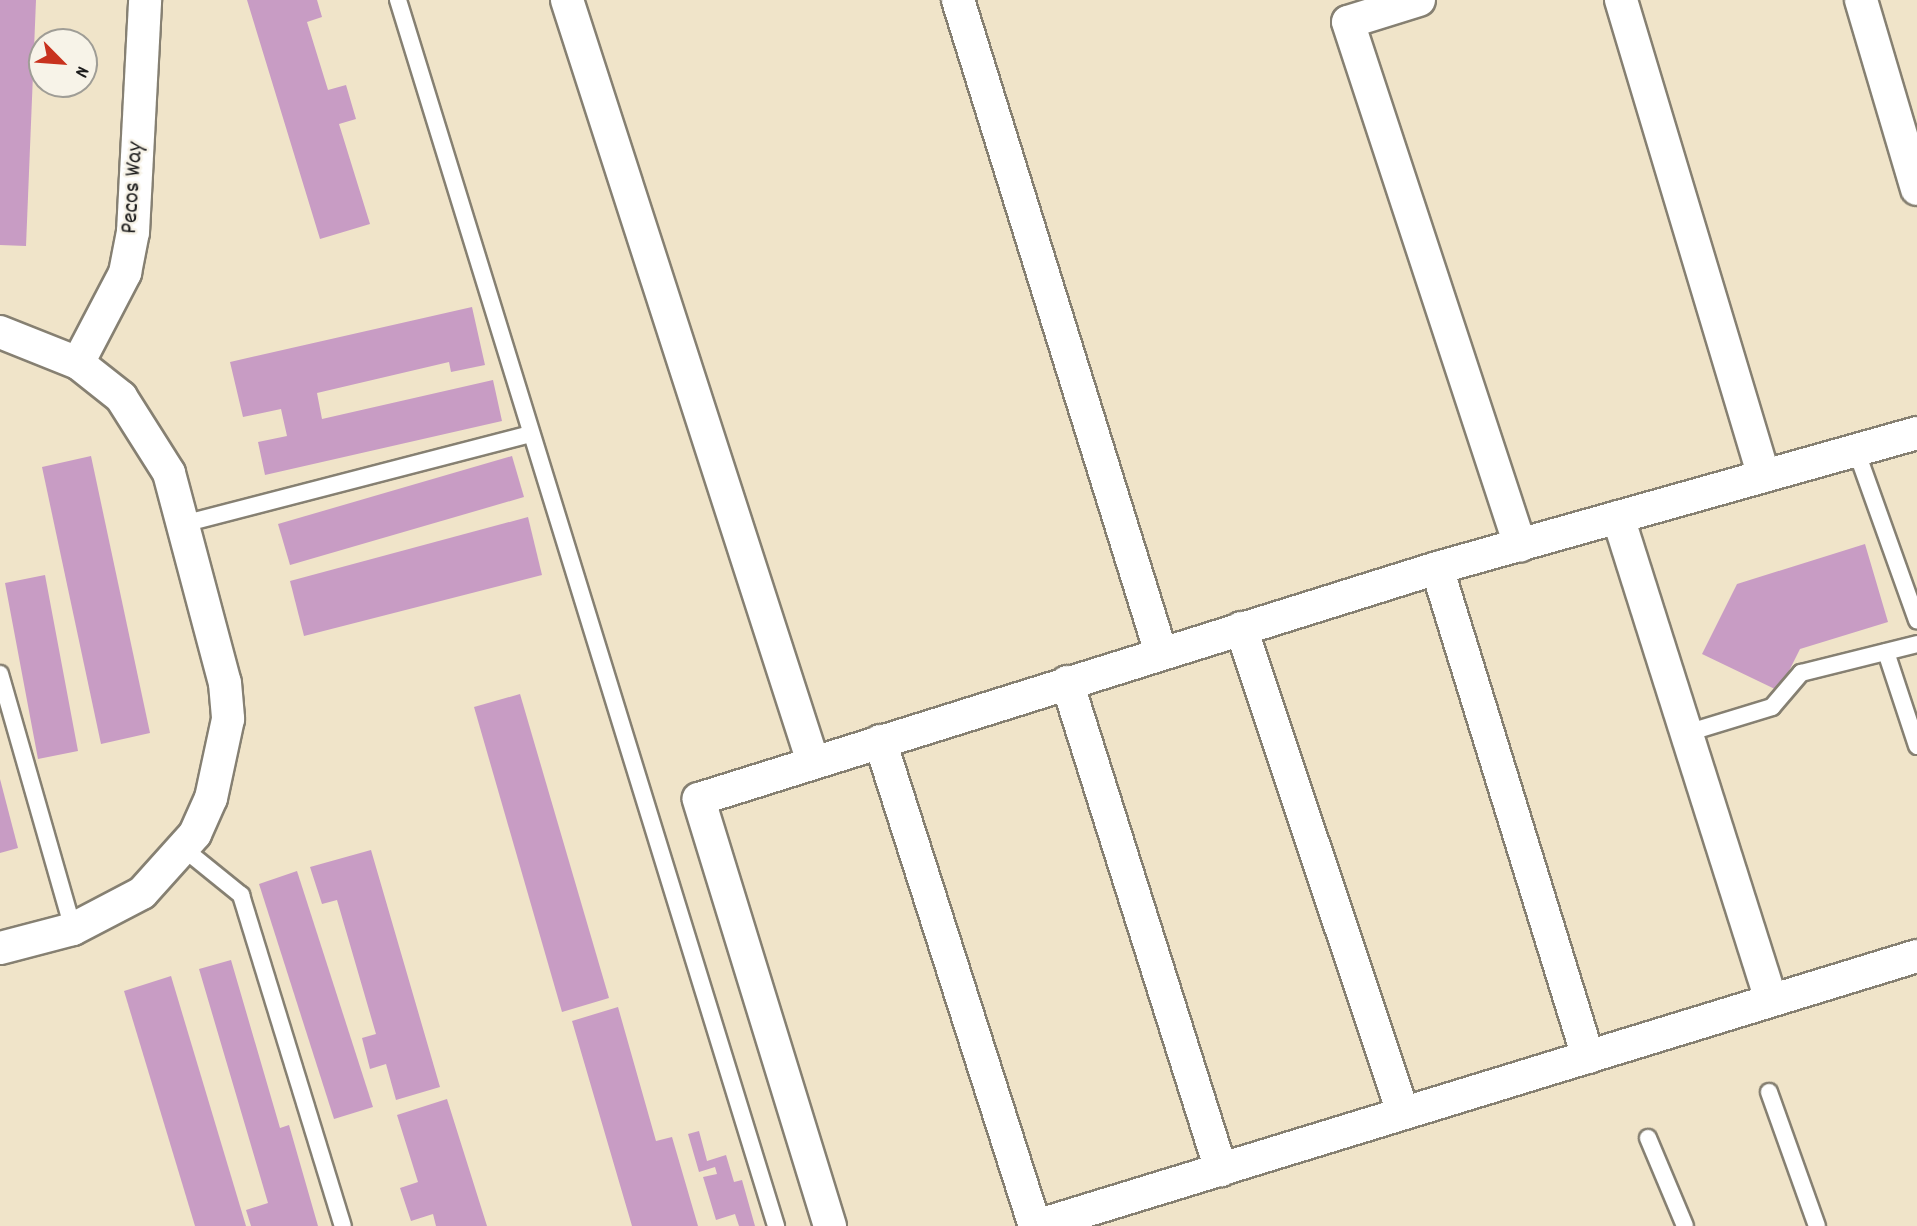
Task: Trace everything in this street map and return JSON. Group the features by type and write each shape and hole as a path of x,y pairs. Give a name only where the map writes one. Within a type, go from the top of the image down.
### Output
{"street":[{"name":"Pecos Way","path":"78,363 125,273 130,246 145,0"},
{"path":"567,0 813,762"},
{"path":"958,0 1161,653"},
{"path":"1419,0 1348,22 1520,545"},
{"path":"1621,0 1764,476"},
{"path":"1861,0 1917,189"},
{"path":"0,332 78,363 121,397 169,473 225,683 228,719 211,799 183,848 142,894 73,929 0,948"},
{"path":"830,1226 699,799 1437,568 1917,433"},
{"path":"1618,517 1771,1000"},
{"path":"1437,568 1588,1057"},
{"path":"1241,628 1403,1113"},
{"path":"1067,682 1221,1170"},
{"path":"880,741 1035,1226 1917,956"}],"lane":[{"path":"398,0 776,1226"},
{"path":"183,524 531,434"},
{"path":"1856,450 1917,620"},
{"path":"1687,733 1772,707 1801,673 1917,644"},
{"path":"1886,652 1917,746"},
{"path":"0,674 73,929"},
{"path":"183,848 241,895 343,1226"},
{"path":"1769,1092 1817,1226"},
{"path":"1648,1138 1685,1226"}],"building":[{"path":"0,0 36,0 35,28 28,28 28,98 32,98 26,246 0,245"},
{"path":"247,0 317,0 322,17 307,22 328,90 346,85 356,119 339,124 370,224 320,239"},
{"path":"472,307 485,365 451,372 449,362 317,393 322,419 493,380 502,421 265,475 258,442 287,436 281,409 243,417 230,362"},
{"path":"91,456 150,733 101,744 42,467"},
{"path":"512,456 524,497 290,565 278,524"},
{"path":"528,517 542,575 304,636 290,581"},
{"path":"1865,544 1888,622 1800,649 1779,691 1702,654 1737,584"},
{"path":"45,575 78,751 38,759 5,583"},
{"path":"520,694 609,998 562,1012 474,707"},
{"path":"0,779 18,848 0,853"},
{"path":"371,850 440,1087 396,1100 386,1064 370,1069 362,1038 376,1034 337,900 322,904 310,867"},
{"path":"297,871 373,1107 334,1119 259,884"},
{"path":"231,960 280,1128 289,1125 318,1226 251,1226 246,1210 268,1203 199,969"},
{"path":"171,976 246,1226 195,1226 124,991"},
{"path":"618,1007 656,1141 672,1137 698,1226 632,1226 572,1021"},
{"path":"447,1099 487,1226 436,1226 433,1214 411,1221 400,1188 418,1182 397,1115"},
{"path":"699,1131 707,1161 726,1155 734,1182 742,1180 755,1226 739,1226 735,1214 716,1220 703,1177 717,1174 715,1167 699,1172 688,1134"}]}
